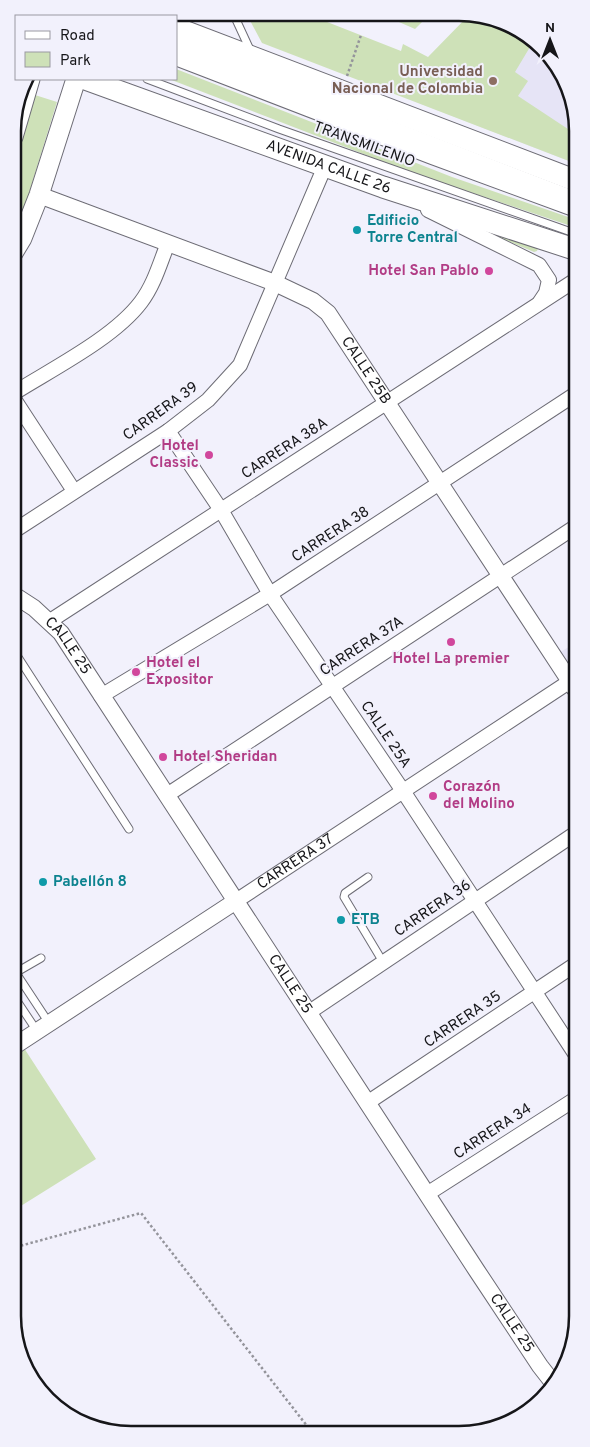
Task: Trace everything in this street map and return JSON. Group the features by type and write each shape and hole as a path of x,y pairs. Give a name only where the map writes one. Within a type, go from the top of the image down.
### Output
{"main road":[{"path":"178,29 569,178"},
{"path":"178,50 569,200"},
{"path":"21,240 40,195 76,80"},
{"name":"AVENIDA CALLE 26","path":"88,80 383,188 569,247"}],"street":[{"name":"CARRERA 39","path":"21,526 168,431 208,400 240,365 325,166"},
{"path":"383,188 538,265 549,280 546,293 538,305"},
{"name":"CALLE 25B","path":"40,195 275,283 313,302 328,314 569,676"},
{"path":"21,389 109,333 140,304 149,290 168,243"},
{"name":"CARRERA 38A","path":"50,621 569,284"},
{"name":"CARRERA 38","path":"101,696 270,594 569,398"},
{"path":"21,410 74,491"},
{"name":"CALLE 25A","path":"168,431 221,510 270,594 403,791 569,1044"},
{"name":"CARRERA 37A","path":"167,795 569,531"},
{"name":"CALLE 25","path":"21,600 50,621 61,633 367,1103 549,1378"},
{"name":"CARRERA 37","path":"21,1042 403,791 569,686"},
{"name":"CARRERA 36","path":"308,1012 569,838"},
{"name":"CARRERA 35","path":"367,1103 569,969"},
{"name":"CARRERA 34","path":"427,1194 569,1103"}],"lane":[{"path":"237,21 254,57"},
{"name":"TRANSMILENIO","path":"178,63 569,211"},
{"name":"TRANSMILENIO","path":"150,80 297,136 569,231"},
{"path":"21,662 129,829"},
{"path":"368,877 345,893 344,897 383,962"},
{"path":"21,970 41,958"},
{"path":"21,983 43,1027"},
{"path":"21,1004 43,1027"}],"path":[{"path":"342,91 361,35"},
{"path":"21,1245 141,1213 306,1426"}],"shaded area":[{"name":"Universidad Nacional de Colombia","path":"476,22 501,30 525,43 525,65 547,65 554,76 565,102 568,116 569,161 416,102"},
{"path":"569,647 569,668 559,653"}],"green space":[{"path":"250,21 325,21 401,51 403,44 428,57 463,21 481,23 501,30 525,43 525,55 515,72 528,81 518,96 569,130 569,161 262,43"},
{"path":"397,21 423,21 415,29"},
{"path":"178,70 452,177 569,217 569,225 410,172 172,80 178,80"},
{"path":"35,95 57,102 21,219 21,138"},
{"path":"486,230 538,248 537,251 534,252 484,231"},
{"path":"24,1048 96,1159 21,1206 21,1050"}],"place":[{"name":"Universidad Nacional de Colombia","path":"493,81"},
{"name":"Edificio Torre Central","path":"357,230"},
{"name":"Hotel San Pablo","path":"489,271"},
{"name":"Hotel Classic","path":"209,455"},
{"name":"Hotel La premier","path":"451,642"},
{"name":"Hotel el Expositor","path":"136,672"},
{"name":"Hotel Sheridan","path":"163,757"},
{"name":"Corazón del Molino","path":"433,796"},
{"name":"Pabellón 8","path":"43,882"},
{"name":"ETB","path":"341,920"}]}
